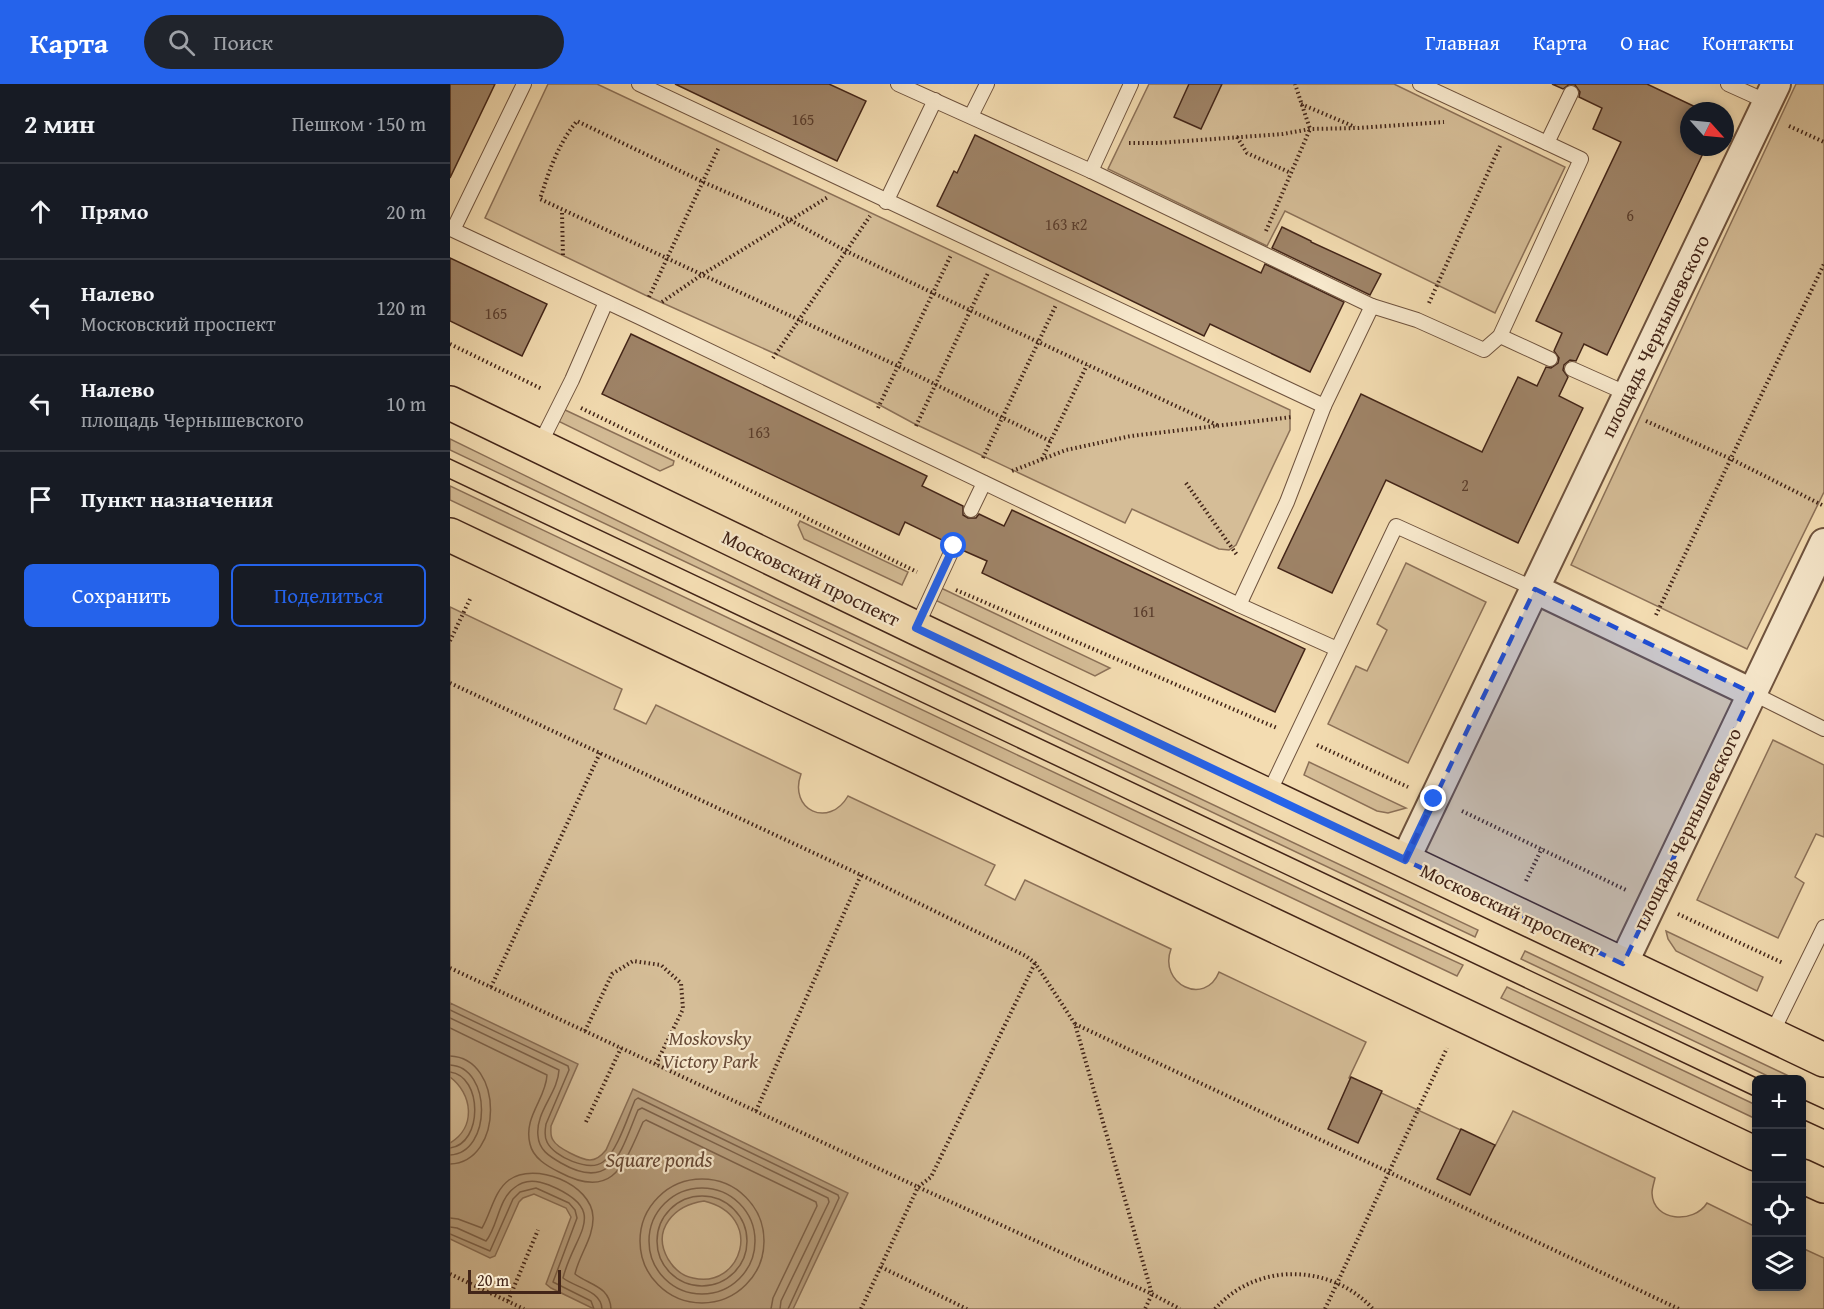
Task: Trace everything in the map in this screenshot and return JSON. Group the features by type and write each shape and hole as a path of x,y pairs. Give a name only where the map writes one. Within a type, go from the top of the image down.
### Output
{"main road":[{"name":"Московский проспект","path":"450,403 916,628 1824,1059"},
{"path":"450,535 1752,1152"},
{"path":"1806,1178 1824,1186"}],"street":[{"name":"площадь Чернышевского","path":"1405,860 1772,93"},
{"name":"площадь Чернышевского","path":"1623,964 1824,543"},
{"path":"1535,589 1752,693"}],"lane":[{"path":"524,84 453,230 1239,605 1338,649"},
{"path":"639,84 1324,406"},
{"path":"898,84 1091,171 1372,306 1420,322 1484,350 1500,336 1581,159 1420,84"},
{"path":"971,116 987,84"},
{"path":"1091,171 1131,84"},
{"path":"1728,84 1772,93"},
{"path":"1547,143 1571,93"},
{"path":"886,201 935,100"},
{"path":"539,446 572,380 606,302"},
{"path":"1239,605 1287,502 1324,406 1372,306"},
{"path":"1500,336 1550,359"},
{"path":"1572,369 1624,402"},
{"path":"971,510 979,481"},
{"path":"1268,795 1396,526 1535,589"},
{"path":"916,628 954,546"},
{"path":"1752,693 1824,729"},
{"path":"1771,1035 1824,927"}],"path":[{"path":"1257,251 1310,129 1295,84"},
{"path":"1301,104 1358,128"},
{"path":"1104,142 1158,143 1283,134 1310,129 1358,128 1492,118"},
{"path":"1050,441 800,319 540,199 551,167 566,135 577,121 703,182 790,220 846,251 970,311 1219,426"},
{"path":"1420,322 1509,126"},
{"path":"639,317 729,127"},
{"path":"1237,137 1247,153 1291,173"},
{"path":"639,317 703,274 849,184"},
{"path":"761,376 872,214 886,201"},
{"path":"562,213 564,282"},
{"path":"869,428 960,236"},
{"path":"907,446 997,254"},
{"path":"1644,641 1824,264"},
{"path":"979,481 1002,418 1065,285"},
{"path":"1042,459 1087,365"},
{"path":"1624,402 1824,506"},
{"path":"979,481 1066,450 1131,436 1291,417 1324,406"},
{"path":"1186,483 1233,549 1251,579"},
{"path":"450,641 470,599"},
{"path":"450,683 861,875 1026,956 1035,963 1075,1024 1152,1294 1144,1309"},
{"path":"491,987 600,753"},
{"path":"1456,808 1632,892"},
{"path":"1526,881 1542,848"},
{"path":"756,1111 861,875"},
{"path":"1669,909 1802,973"},
{"path":"585,1031 612,974 633,961 661,965 681,983 683,1009 656,1064"},
{"path":"861,1309 918,1188 931,1177 1035,963"},
{"path":"450,968 1180,1309"},
{"path":"1075,1024 1678,1309"},
{"path":"585,1122 621,1048"},
{"path":"1325,1309 1448,1048"},
{"path":"508,1301 538,1230"},
{"path":"881,1267 967,1309"},
{"path":"450,1274 524,1309"},
{"path":"1215,1309 1244,1286 1274,1275 1306,1274 1337,1283 1358,1295 1372,1309"}],"highlighted area":[{"path":"1535,589 1752,693 1623,964 1405,860"}],"green space":[{"path":"548,84 597,84 1290,410 1290,430 1236,545 1229,550 1219,549 1132,509 1125,523 913,423 780,356 645,295 485,218"},
{"path":"1149,84 1394,84 1565,167 1495,313 1285,211 1267,246 1108,169"},
{"path":"1796,84 1824,84 1824,492 1747,649 1571,565"},
{"path":"563,409 674,461 673,465 660,471 558,421"},
{"path":"450,439 776,598 1478,930 1475,937 450,450"},
{"path":"450,486 1463,965 1457,976 450,500"},
{"path":"800,521 908,572 902,585 804,539 798,525"},
{"path":"1406,563 1486,602 1408,763 1328,724 1356,666 1367,671 1387,630 1377,624"},
{"path":"941,588 1110,668 1095,676 935,600"},
{"name":"Moskovsky Victory Park","path":"450,607 622,689 614,709 646,724 656,705 801,774 800,797 812,811 831,812 848,796 995,865 985,885 1015,900 1025,880 1171,949 1169,961 1171,972 1185,987 1204,988 1219,972 1366,1042 1349,1078 1495,1146 1513,1111 1655,1178 1652,1193 1654,1203 1666,1214 1684,1217 1701,1210 1707,1203 1752,1225 1752,1291 1806,1291 1806,1250 1824,1258 1824,1309 450,1309"},
{"path":"1773,740 1824,765 1824,837 1816,834 1795,877 1804,883 1778,938 1697,900"},
{"path":"1309,762 1406,808 1388,813 1377,811 1304,775"},
{"path":"1666,931 1763,977 1757,991 1676,951"},
{"path":"1525,951 1787,1075 1766,1075 1521,959"},
{"path":"1507,987 1752,1103 1752,1117 1501,998"}],"water":[{"name":"Square ponds","path":"450,1003 578,1064 551,1126 551,1135 555,1143 570,1153 590,1160 603,1154 633,1089 848,1193 793,1309 594,1309 546,1284 571,1217 566,1208 534,1194 523,1198 519,1202 495,1256 490,1258 450,1239 450,1143 459,1136 464,1128 468,1119 468,1110 463,1092 450,1077","holes":["704,1201 723,1209 735,1221 740,1235 740,1250 734,1263 724,1273 710,1279 693,1278 682,1274 670,1263 663,1248 662,1238 669,1220 675,1213 693,1203"]}],"building":[{"path":"450,84 495,84 450,178"},
{"path":"675,84 829,84 866,101 837,161"},
{"path":"1189,84 1222,84 1201,129 1174,117"},
{"path":"1552,84 1570,84 1563,89"},
{"path":"1570,84 1647,84 1685,102 1680,102 1680,156 1702,156 1607,355 1584,344 1576,361 1570,360 1564,365 1563,370 1568,377 1559,396 1583,408 1518,543 1386,480 1332,593 1278,568 1361,394 1482,452 1518,377 1537,386 1546,367 1551,368 1558,363 1559,358 1554,351 1562,333 1536,321 1621,142 1593,129 1602,108 1579,97 1580,92 1575,85"},
{"path":"975,135 1261,273 1265,264 1344,302 1310,372 1210,324 1204,336 937,206 954,171 957,173"},
{"path":"1282,227 1381,274 1370,295 1272,248"},
{"path":"450,258 547,304 522,356 450,321"},
{"path":"631,334 927,476 922,486 963,506 963,515 968,518 976,518 979,514 1004,526 1012,510 1305,649 1275,712 982,573 987,561 962,550 963,545 958,538 953,537 946,542 905,522 899,535 602,394"},
{"path":"1351,1077 1382,1091 1358,1143 1328,1129"},
{"path":"1461,1129 1495,1145 1470,1195 1437,1179"}],"tram line":[{"path":"450,459 1752,1076"},
{"path":"450,479 1752,1095"},
{"path":"1806,1101 1824,1109"},
{"path":"1806,1121 1824,1129"}],"route":[{"path":"954,546 916,628 1405,860 1434,799"}]}
